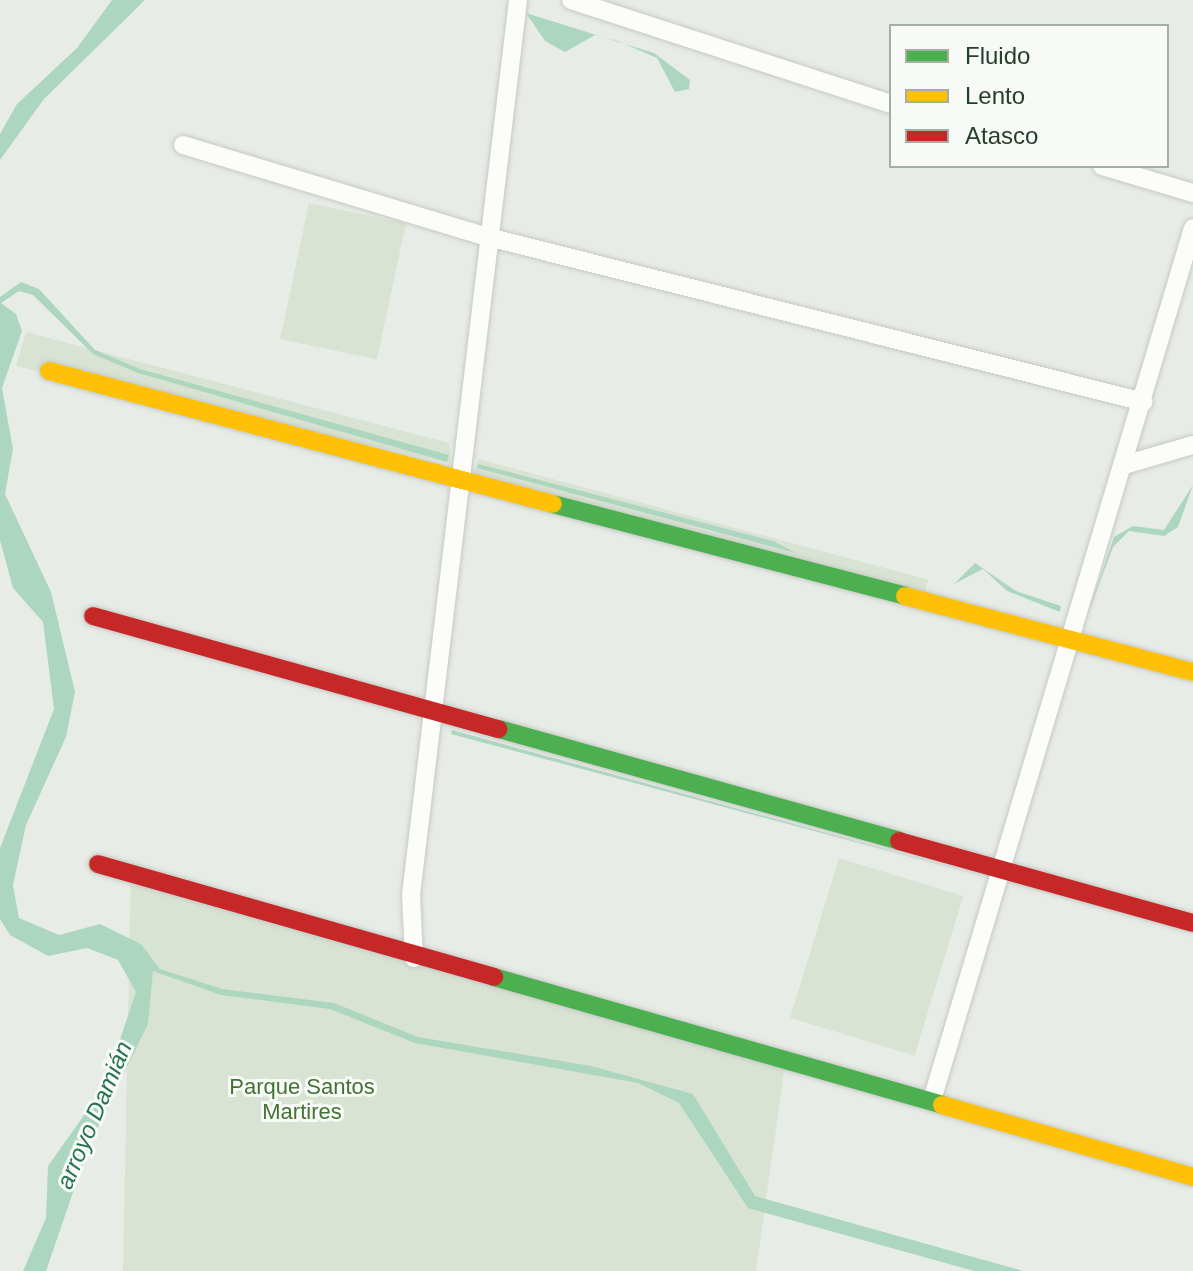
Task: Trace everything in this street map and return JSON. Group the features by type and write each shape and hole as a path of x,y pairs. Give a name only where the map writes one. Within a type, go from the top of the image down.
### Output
{"street":[{"path":"414,958 411,895 457,479 518,0"},
{"path":"571,0 889,103"},
{"path":"183,145 488,237 1144,402"},
{"path":"1109,168 1193,193"},
{"path":"932,1100 1144,402 1193,228"},
{"path":"49,371 1193,672"},
{"path":"1124,465 1193,445"},
{"path":"93,616 432,714 1193,923"},
{"path":"98,864 414,958 932,1100 1193,1177"}],"green space":[{"path":"309,203 406,224 377,360 280,339"},
{"path":"26,332 449,443 451,463 16,366"},
{"path":"478,459 928,580 924,594 474,473"},
{"path":"839,858 963,896 914,1056 790,1018"},
{"name":"Parque Santos Martires","path":"131,869 786,1058 756,1271 123,1271"}],"water":[{"path":"112,0 145,0 44,99 0,160 0,134 17,104 77,48"},
{"path":"526,13 603,37 595,35 565,52 545,41"},
{"path":"624,44 654,53 690,80 689,89 675,92 657,58"},
{"name":"arroyo Damián","path":"21,282 39,289 95,350 140,369 449,455 447,462 138,373 93,354 33,295 19,291 1,303 16,314 22,331 2,388 13,449 5,494 51,592 75,692 66,737 26,825 13,885 19,918 59,935 100,924 141,944 160,969 222,989 334,1003 418,1037 591,1066 693,1094 755,1196 1023,1271 974,1271 748,1208 679,1103 638,1083 415,1043 330,1009 221,995 153,971 148,1024 90,1143 46,1271 23,1271 46,1218 48,1166 104,1087 136,992 118,960 87,948 48,956 10,935 0,919 0,848 54,709 43,622 13,588 0,540 0,297"},
{"path":"478,464 773,541 796,553 477,468"},
{"path":"1193,485 1178,527 1164,536 1129,531 1113,547 1086,619 1114,537 1133,526 1164,530"},
{"path":"975,563 1016,591 1061,606 1060,612 1007,591 983,569 954,584"},
{"path":"452,730 975,874 451,734"}],"traffic: fast":[{"path":"553,504 905,596"},
{"path":"499,729 899,841"},
{"path":"494,977 942,1105"}],"traffic: slow":[{"path":"49,371 553,504"},
{"path":"905,596 1193,672"},
{"path":"942,1105 1193,1177"}],"traffic: jam":[{"path":"93,616 499,729"},
{"path":"899,841 1193,923"},
{"path":"98,864 494,977"}]}
